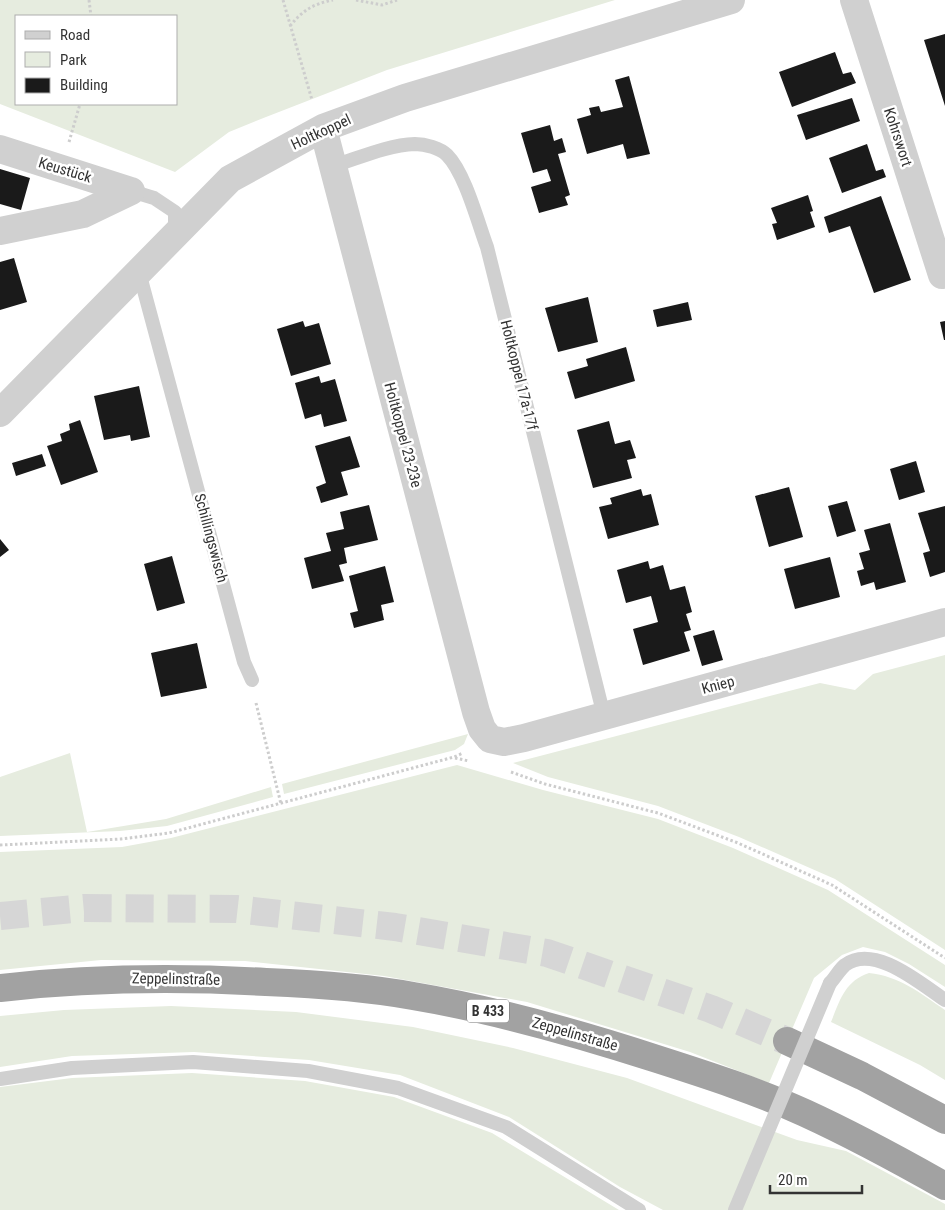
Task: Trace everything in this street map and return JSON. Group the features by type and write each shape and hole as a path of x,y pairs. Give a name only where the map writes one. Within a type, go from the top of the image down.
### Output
{"highway":[{"name":"Zeppelinstraße","path":"0,988 115,978 206,978 323,984 412,995 518,1017 705,1074 777,1102 883,1151 945,1186"},
{"path":"787,1041 862,1076 945,1120"}],"street":[{"name":"Holtkoppel","path":"0,413 230,179 323,128 405,98 730,0"},
{"name":"Kohrswort","path":"854,0 942,275"},
{"name":"Holtkoppel 23-23e","path":"323,128 476,712 482,729 490,739"},
{"name":"Keustück","path":"0,149 131,191"},
{"path":"0,231 84,214 131,191"},
{"name":"Kniep","path":"490,739 504,742 524,738 945,622"}],"lane":[{"name":"Holtkoppel 17a-17f","path":"333,166 392,148 416,144 433,147 447,155 463,181 487,247 604,716"},
{"path":"131,191 154,198 174,212 175,234"},
{"name":"Schillingswisch","path":"139,272 244,662 252,680"},
{"path":"735,1210 830,984 845,965 862,958 882,961 945,1000"},
{"path":"0,1079 72,1068 193,1062 308,1071 398,1088 506,1127 639,1210"}],"path":[{"path":"88,0 91,15"},
{"path":"283,0 309,92 323,128"},
{"path":"290,26 303,10 314,4 333,0"},
{"path":"356,0 382,4 397,0"},
{"path":"61,169 80,105"},
{"path":"252,680 258,718 280,804"},
{"path":"0,846 121,840 169,833 454,758 490,739 499,768 546,784 658,813 738,843 832,885 945,958"}],"green space":[{"path":"0,0 615,0 387,70 266,117 229,132 175,172 0,104"},
{"path":"945,655 945,950 835,879 739,837 658,806 548,777 513,763 820,683 855,690 873,674"},
{"path":"468,734 464,744 455,750 284,794 282,784"},
{"path":"70,753 87,832 166,819 271,787 273,797 167,826 120,831 0,836 0,777"},
{"path":"457,765 543,790 658,819 733,848 828,890 945,965 945,987 909,964 885,952 863,947 842,955 814,978 769,1083 690,1052 527,1002 384,976 245,961 101,960 0,970 0,852 122,847 171,838"},
{"path":"869,973 900,982 945,1010 945,1080 920,1065 831,1022 844,992 854,981"},
{"path":"171,1006 296,1012 413,1027 513,1048 627,1078 797,1140 846,1151 945,1204 945,1210 663,1210 620,1187 509,1117 400,1075 309,1060 194,1052 72,1056 0,1067 0,1016 64,1010"},
{"path":"192,1073 305,1081 394,1097 492,1133 619,1210 0,1210 0,1087 72,1078"}],"building":[{"path":"945,34 945,106 924,40"},
{"path":"835,52 843,74 851,72 856,83 792,107 779,72"},
{"path":"629,76 650,154 627,159 623,144 587,154 577,119 591,115 589,108 599,106 601,112 623,107 615,80"},
{"path":"852,98 860,121 806,140 797,115"},
{"path":"550,125 554,141 562,138 566,152 558,154 570,195 565,197 568,205 539,213 531,187 551,181 547,169 533,173 521,133"},
{"path":"867,144 876,171 883,169 886,177 842,193 829,158"},
{"path":"0,169 30,178 21,210 0,204"},
{"path":"808,195 813,211 810,212 815,227 777,240 772,224 777,223 771,208"},
{"path":"881,196 911,280 874,293 850,226 829,233 824,217"},
{"path":"14,258 27,302 0,310 0,262"},
{"path":"588,297 598,342 558,352 545,308"},
{"path":"688,302 692,320 657,327 653,310"},
{"path":"303,321 305,327 319,323 331,364 291,376 277,329"},
{"path":"945,321 945,340 944,340 940,322"},
{"path":"626,347 635,381 575,399 567,372 588,366 586,359"},
{"path":"319,376 321,383 335,379 347,421 324,427 321,414 305,419 295,383"},
{"path":"139,386 150,437 131,441 130,435 104,440 94,396"},
{"path":"80,420 98,472 61,485 47,446 62,441 60,434 70,430 69,424"},
{"path":"609,421 615,444 630,440 636,458 627,460 632,478 593,488 577,430"},
{"path":"350,436 360,467 341,472 348,495 321,503 316,487 326,483 315,446"},
{"path":"42,454 46,466 16,476 12,463"},
{"path":"916,461 925,492 899,500 890,469"},
{"path":"789,487 803,537 769,547 755,496"},
{"path":"641,489 643,496 651,494 659,525 608,539 599,507 612,504 610,498"},
{"path":"847,501 856,531 837,537 828,506"},
{"path":"369,505 378,540 344,548 347,563 339,565 344,581 312,589 304,558 331,551 326,533 344,529 340,512"},
{"path":"945,506 945,572 930,577 923,553 930,551 918,513"},
{"path":"890,523 906,582 876,590 874,582 861,586 857,571 864,569 859,553 870,550 864,530"},
{"path":"0,539 9,550 0,557"},
{"path":"172,556 185,603 157,611 144,564"},
{"path":"830,557 840,597 795,609 784,569"},
{"path":"648,561 650,569 663,565 670,590 685,586 692,612 686,614 691,630 684,632 690,651 643,665 633,629 658,622 651,596 626,603 617,570"},
{"path":"385,566 394,602 381,605 384,620 354,628 350,613 358,611 349,576"},
{"path":"714,630 723,660 702,666 693,636"},
{"path":"197,643 207,688 161,697 151,653"}],"tunnel":[{"path":"0,916 84,908 236,909 395,927 547,953 711,1009 787,1041"}]}
